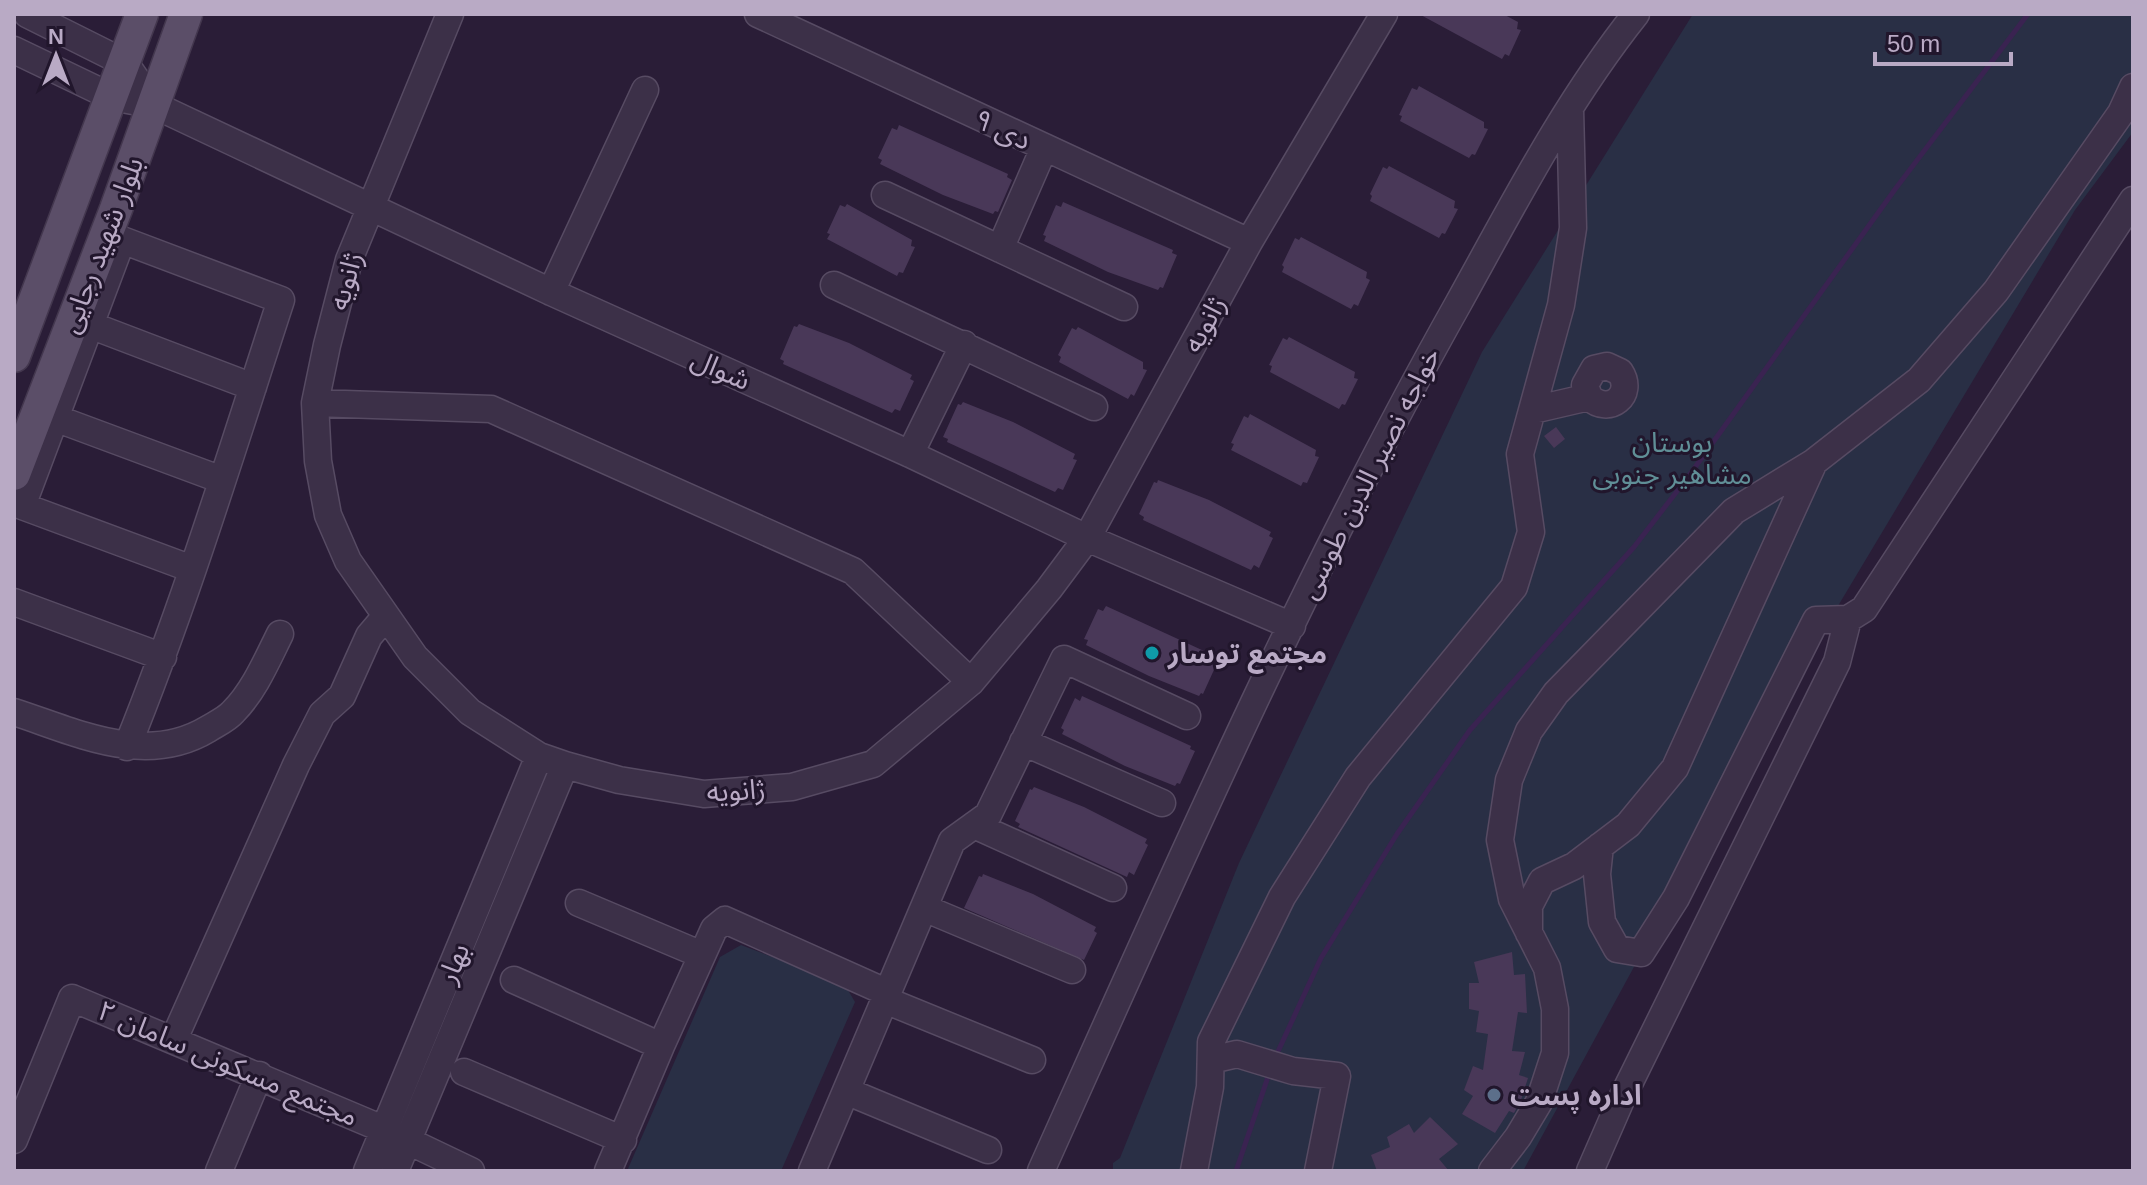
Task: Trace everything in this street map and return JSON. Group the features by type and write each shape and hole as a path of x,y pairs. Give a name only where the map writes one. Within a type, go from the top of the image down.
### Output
{"main road":[{"name":"بلوار شهید رجایی","path":"14,356 142,14"},
{"name":"بلوار شهید رجایی","path":"14,474 186,14"}],"street":[{"path":"27,14 125,63 154,105"},
{"name":"۹ دی","path":"758,14 1249,242"},
{"name":"ژانویه","path":"444,16 349,260 315,403 318,461 328,515 348,561 415,657 470,712 539,756 619,780 704,794 792,787 873,764 971,682 1049,589 1087,538 1249,242 1384,14"},
{"name":"خواجه نصیر الدین طوسی","path":"1041,1171 1129,971 1292,626 1410,389 1570,109 1636,14"},
{"name":"شوال","path":"14,50 112,97 154,105 551,292 910,454 1087,538 1292,626"},
{"path":"1492,1171 1539,1102 1555,1053 1555,1009 1547,968 1512,899 1500,840 1509,780 1529,731 1556,693 1734,511 1814,462 1919,380 1996,291 2121,113 2133,87"},
{"path":"551,292 645,90"},
{"path":"1194,1171 1210,1087 1211,1042 1282,897 1358,777 1514,587 1531,532 1520,454 1561,305 1573,228 1570,109"},
{"path":"1000,249 1044,148"},
{"path":"885,195 1124,307"},
{"path":"1600,846 1597,874 1602,922 1617,949 1641,953 1668,911 1816,620 1848,619 1864,609 2133,200"},
{"path":"127,747 163,657 281,300 122,240 22,506 192,569"},
{"path":"834,285 1094,407"},
{"path":"90,325 253,387"},
{"path":"910,454 964,344"},
{"path":"1533,410 1589,397"},
{"path":"315,403 491,409 853,571 971,682"},
{"path":"55,418 222,480"},
{"path":"1529,933 1529,906 1542,881 1574,866 1628,825 1675,768 1814,462"},
{"path":"14,602 163,657"},
{"path":"174,1039 255,864 296,765 322,714 342,696 369,636 386,616"},
{"path":"1590,1171 1621,1100 1837,662 1848,619"},
{"path":"14,712 127,747 160,746 198,735 232,714 256,680 280,634"},
{"path":"812,1171 952,841 988,815 1064,659 1187,716"},
{"path":"1023,742 1162,803"},
{"name":"بهار","path":"367,1171 539,756"},
{"name":"بهار","path":"395,1171 565,765"},
{"path":"974,825 1113,888"},
{"path":"579,903 702,955"},
{"path":"924,908 1072,970"},
{"path":"1668,911 1683,949 1693,954"},
{"path":"608,1171 714,929 725,920 1032,1060"},
{"path":"514,980 661,1046"},
{"name":"مجتمع مسکونی سامان ۲","path":"14,1140 72,998 259,1075 471,1171"},
{"path":"1211,1060 1237,1054 1293,1071 1337,1076 1318,1171"},
{"path":"464,1072 623,1140"},
{"path":"219,1171 259,1075"},
{"path":"846,1091 988,1150"}],"green space":[{"name":"بوستان مشاهیر جنوبی","path":"1693,14 2133,14 2133,132 2075,210 1753,748 1523,1171 1113,1171 1113,1163 1120,1158 1239,863 1482,352"},
{"path":"741,945 845,985 855,1002 781,1171 627,1171 720,957"}],"building":[{"path":"1419,14 1503,14 1518,22 1517,29 1521,30 1509,56 1505,54 1502,59"},
{"path":"1419,86 1484,122 1484,128 1488,129 1475,155 1469,158 1400,121 1402,116 1399,115 1412,88 1417,90"},
{"path":"899,125 1008,174 1007,177 1012,180 998,212 993,214 943,195 880,164 882,160 878,158 892,128 897,130"},
{"path":"1389,166 1455,201 1454,208 1458,209 1445,234 1442,233 1439,238 1370,201 1370,194 1383,167 1387,169"},
{"path":"1063,202 1173,250 1172,253 1177,255 1163,288 1158,290 1108,272 1044,241 1046,236 1043,235 1056,205 1061,207"},
{"path":"847,204 912,240 911,246 915,247 903,273 899,272 897,276 827,239 840,205 845,207"},
{"path":"1301,237 1367,272 1366,278 1370,280 1358,306 1354,304 1351,309 1282,272 1282,265 1295,238 1299,240"},
{"path":"799,324 849,343 912,375 910,379 914,381 900,411 895,409 892,413 783,364 784,361 780,359 794,326"},
{"path":"1078,327 1143,362 1143,369 1147,370 1134,396 1131,394 1128,399 1059,362 1061,357 1058,355 1072,328 1076,330"},
{"path":"1289,337 1355,372 1354,378 1358,379 1345,405 1342,404 1339,409 1270,372 1272,366 1269,365 1283,338 1287,340"},
{"path":"963,402 1013,422 1075,454 1073,459 1077,460 1063,490 1058,488 1055,492 947,442 948,439 943,437 958,404"},
{"path":"1250,414 1316,450 1315,456 1319,457 1307,483 1303,482 1301,486 1231,450 1234,444 1231,443 1244,416 1248,418"},
{"path":"1556,427 1565,439 1554,448 1544,436"},
{"name":"مجتمع توسار","path":"1158,480 1209,500 1271,532 1269,536 1273,538 1259,568 1254,565 1251,570 1143,520 1144,517 1139,514 1154,482"},
{"name":"مجتمع توسار","path":"1106,606 1215,656 1213,659 1218,661 1203,694 1199,696 1149,676 1086,645 1088,640 1084,639 1098,609 1103,611"},
{"name":"مجتمع توسار","path":"1082,696 1191,746 1190,749 1195,751 1180,784 1175,786 1125,766 1062,734 1064,730 1061,728 1075,698 1080,701"},
{"path":"1034,787 1084,807 1147,839 1145,843 1148,845 1134,875 1129,872 1127,877 1018,827 1020,824 1015,821 1030,789"},
{"path":"983,874 1033,894 1096,927 1094,931 1097,933 1084,960 964,908 979,876"},
{"path":"1512,952 1514,975 1525,974 1527,1013 1518,1012 1512,1051 1525,1052 1519,1075 1528,1078 1514,1113 1509,1111 1495,1133 1462,1114 1473,1096 1464,1090 1473,1066 1483,1070 1488,1034 1476,1032 1479,1011 1469,1009 1469,983 1479,983 1474,962"},
{"path":"1430,1117 1458,1144 1439,1159 1449,1171 1377,1171 1371,1155 1390,1147 1387,1137 1409,1124 1414,1133"}],"waterway":[{"path":"1275,1058 1321,958 1397,834 1470,730 1634,547 1896,188 2028,14"},
{"path":"1236,1171 1270,1071"}],"place":[{"name":"مجتمع توسار","path":"1152,653"},
{"name":"اداره پست","path":"1494,1095"}]}
